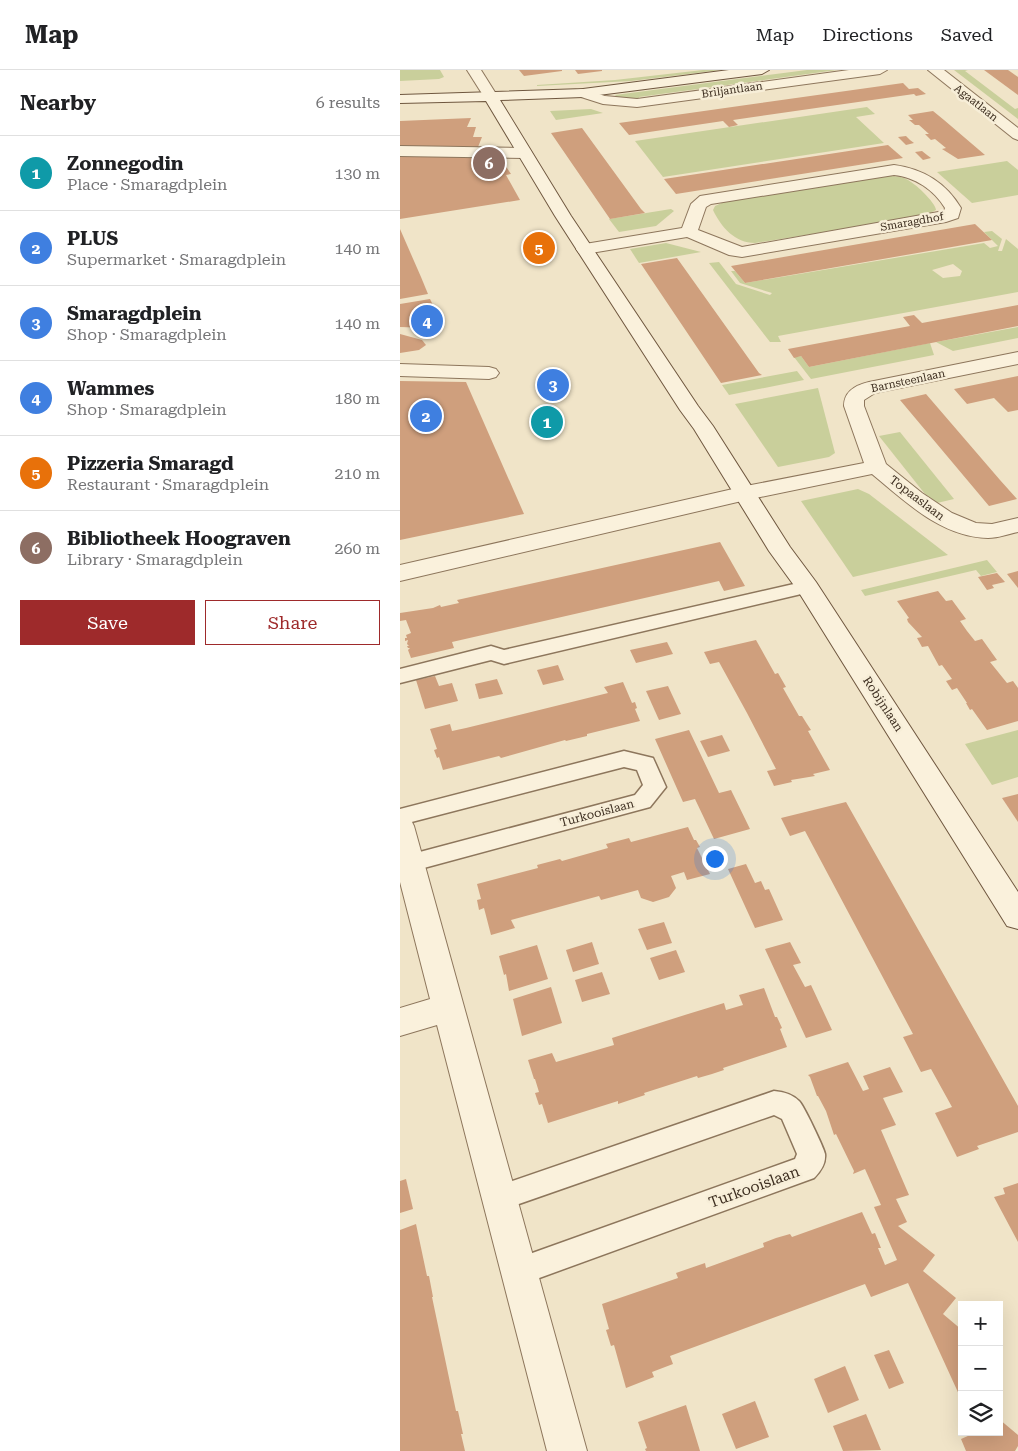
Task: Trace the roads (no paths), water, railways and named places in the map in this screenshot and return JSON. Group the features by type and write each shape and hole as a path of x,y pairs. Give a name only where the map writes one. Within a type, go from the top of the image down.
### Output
{"street":[{"name":"Robijnlaan","path":"474,70 585,249 746,493 781,551 807,587 1018,917"},
{"name":"Briljantlaan","path":"400,99 583,94 762,70"},
{"name":"Briljantlaan","path":"583,94 603,100 637,103 880,70"},
{"name":"Agaatlaan","path":"935,70 1018,135"},
{"path":"400,151 524,153"},
{"name":"Smaragdhof","path":"894,170 906,171 922,177 950,202 953,208 952,214 946,217 742,252 735,251 689,232 699,204 706,200 894,170"},
{"path":"585,249 689,232"},
{"name":"Barnsteenlaan","path":"876,467 854,406 854,399 860,392 869,388 1018,358"},
{"path":"400,370 489,373"},
{"path":"400,573 746,493 876,467"},
{"name":"Topaaslaan","path":"876,467 946,521 966,529 987,532 1018,525"},
{"path":"400,826 567,1451"},
{"path":"400,1022 449,1008"}],"lane":[{"path":"400,676 491,653 504,656 807,587"},
{"name":"Turkooislaan","path":"400,817 624,759 645,764 654,787 642,801 409,863"},
{"name":"Turkooislaan","path":"500,1198 774,1103 783,1104 792,1111 811,1154 810,1164 804,1169 520,1271"}],"place":[{"name":"Bibliotheek Hoograven","path":"489,163"},
{"name":"Pizzeria Smaragd","path":"539,248"},
{"name":"Wammes","path":"427,321"},
{"name":"Smaragdplein","path":"553,385"},
{"name":"PLUS","path":"426,416"},
{"name":"Zonnegodin","path":"547,422"}]}
